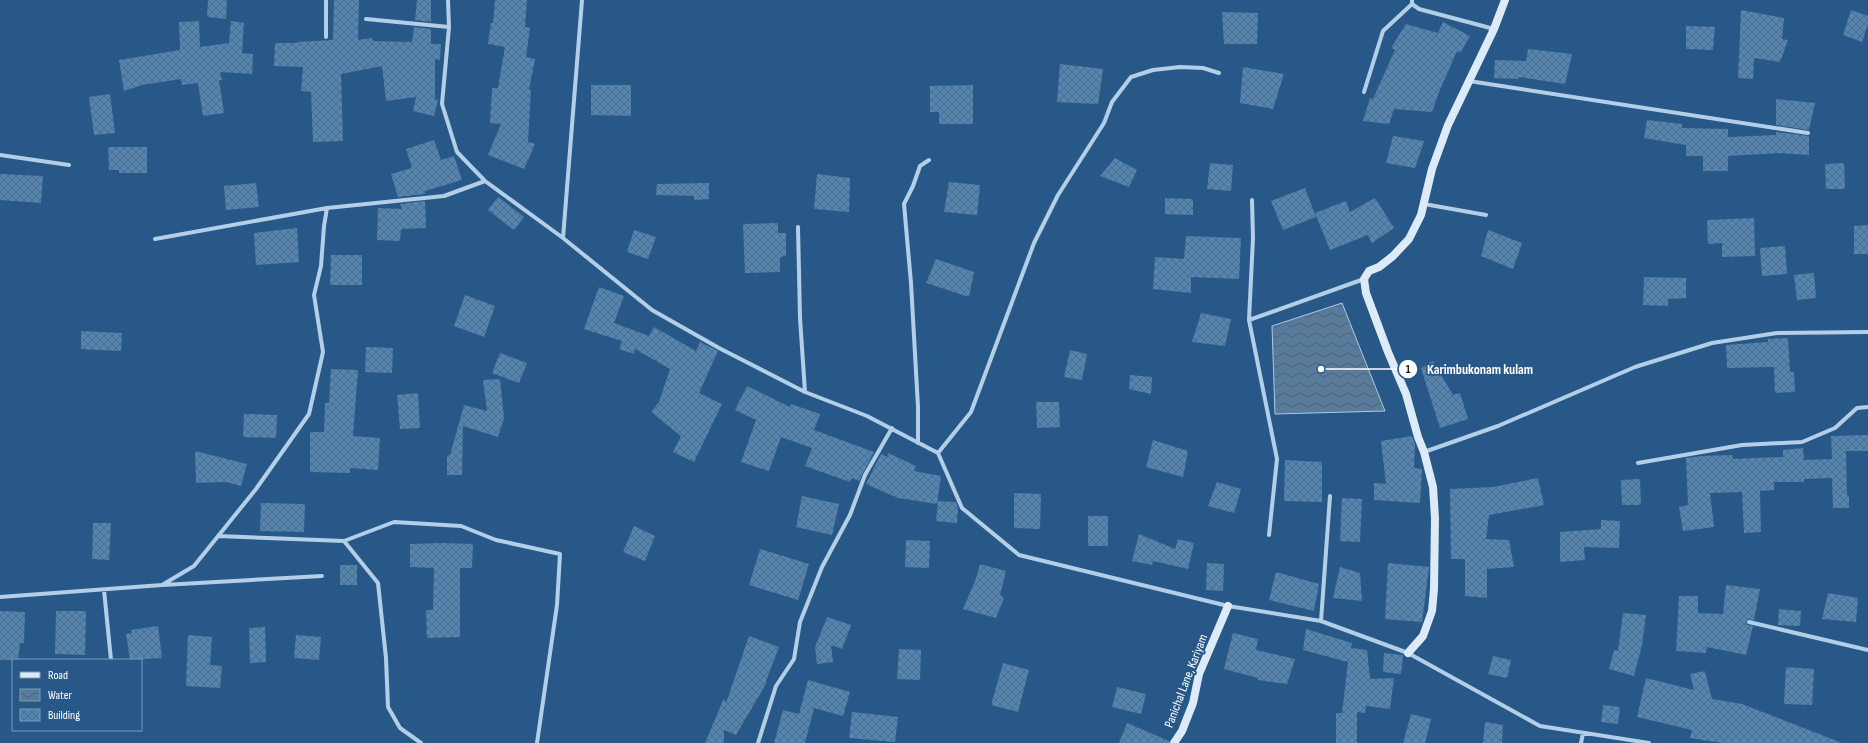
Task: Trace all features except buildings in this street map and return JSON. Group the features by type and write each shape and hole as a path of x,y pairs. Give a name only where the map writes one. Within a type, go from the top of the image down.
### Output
{"street":[{"path":"326,0 326,37"},
{"path":"448,0 449,27 442,104 457,152 485,181 563,238 652,310 719,348 805,392 867,416 938,453 962,508 1019,555 1228,606 1321,621 1408,653 1540,726 1649,743"},
{"path":"563,238 582,0"},
{"path":"1249,320 1364,279 1369,271 1379,267 1393,256 1409,239 1421,215 1432,169 1446,130 1494,30 1505,0"},
{"path":"1364,92 1384,31 1412,2 1419,9 1494,30"},
{"path":"366,19 449,27"},
{"path":"938,453 971,412 1034,243 1058,195 1104,123 1112,102 1131,77 1153,70 1180,67 1203,68 1219,73"},
{"path":"1469,81 1808,133"},
{"path":"0,155 69,165"},
{"path":"918,443 918,407 911,283 904,204 913,186 920,166 929,160"},
{"path":"155,239 327,208 444,196 485,181"},
{"path":"1252,200 1253,238 1249,320 1277,460 1269,535"},
{"path":"1424,204 1486,216"},
{"path":"162,584 194,566 256,489 310,414 323,352 314,296 321,266 327,208"},
{"path":"798,227 800,318 805,392"},
{"path":"1364,279 1366,293 1388,352 1406,394 1433,487 1435,518 1434,590 1432,610 1423,636 1408,653"},
{"path":"1424,452 1498,426 1635,367 1712,343 1777,333 1868,332"},
{"path":"1638,463 1742,445 1802,442 1835,428 1857,408 1868,407"},
{"path":"758,743 776,686 794,659 800,622 822,567 850,515 865,475 892,428"},
{"path":"1321,621 1330,496"},
{"path":"218,536 344,541 394,522 461,526 496,540 560,554 557,605 537,743"},
{"path":"344,541 378,583 386,658 388,707 400,728 420,743"},
{"path":"0,597 104,590 162,584 322,576"},
{"path":"104,590 111,659"},
{"name":"Panichal Lane, Kariyam","path":"1174,743 1182,731 1193,703 1199,674 1228,606"},
{"path":"1749,622 1868,650"},
{"path":"1581,743 1583,733"}],"water":[{"path":"1342,303 1385,411 1275,414 1272,326"}],"place":[{"name":"Karimbukonam kulam","path":"1321,369"}]}
